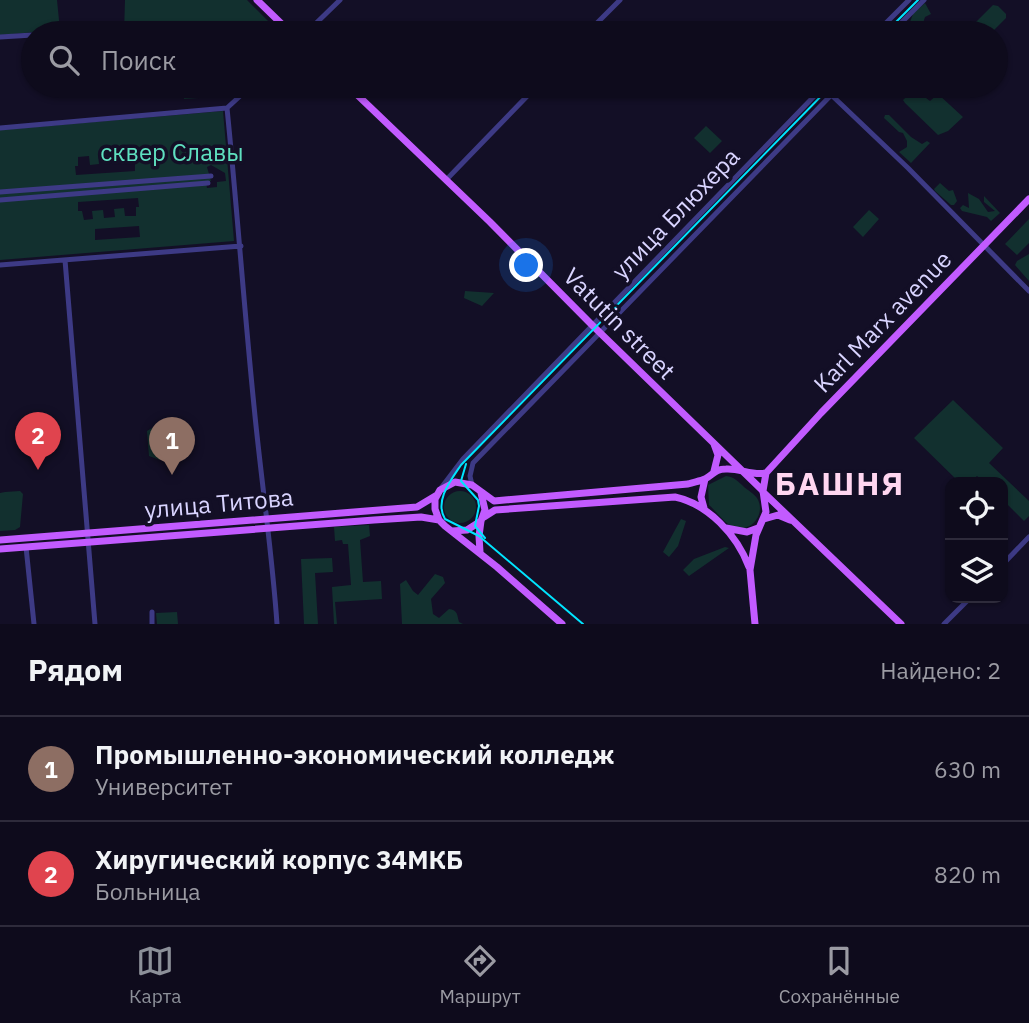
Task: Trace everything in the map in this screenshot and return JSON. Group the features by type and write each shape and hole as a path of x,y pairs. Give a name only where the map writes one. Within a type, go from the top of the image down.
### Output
{"main road":[{"path":"257,0 279,21"},
{"name":"Vatutin street","path":"361,98 744,472"},
{"name":"Karl Marx avenue","path":"766,473 1029,200"},
{"path":"712,440 718,455 714,471"},
{"path":"562,624 439,520 435,509 438,492 456,482 472,485 494,500 660,488 688,484 705,479 714,471 729,468 760,475 766,473 763,491 767,506 753,546 750,570 755,624"},
{"path":"744,472 901,624"},
{"path":"704,509 701,497 705,479"},
{"name":"улица Титова","path":"0,540 87,538 417,507 438,492"},
{"path":"480,492 484,502 479,536 480,552"},
{"path":"452,531 467,530 495,510 675,497 704,509 724,527 743,551 750,570"},
{"path":"764,519 779,515 794,522"},
{"name":"улица Титова","path":"267,523 422,517 439,520"},
{"path":"724,527 747,532 759,527"},
{"name":"улица Титова","path":"0,549 87,538"}],"street":[{"path":"318,21 340,0"},
{"path":"599,21 620,0"},
{"path":"888,21 909,0"},
{"path":"903,21 924,0"},
{"path":"0,37 21,36"},
{"path":"0,128 227,108 238,98"},
{"path":"446,180 525,98"},
{"name":"улица Блюхера","path":"438,492 450,474 813,98"},
{"name":"улица Блюхера","path":"472,485 470,476 473,463 829,98"},
{"path":"835,98 1029,291"},
{"path":"227,108 267,523 271,539 277,624"},
{"path":"0,192 210,179 0,200"},
{"path":"0,265 241,246"},
{"path":"65,260 95,624"},
{"path":"1008,559 1029,537"},
{"path":"26,547 34,624"},
{"path":"944,624 965,603"},
{"path":"152,612 152,624"}],"green space":[{"path":"0,0 57,0 59,21 21,21 21,33 0,35"},
{"path":"125,0 247,0 268,21 124,21"},
{"path":"925,3 931,14 924,21 910,21 913,14"},
{"path":"993,5 1006,14 1003,21 977,21"},
{"path":"926,98 930,101 933,98 942,98 963,117 948,131 938,135 903,100"},
{"name":"сквер Славы","path":"223,111 234,241 0,260 0,130","holes":["131,153 135,171 76,175 78,157 89,156 90,165 99,164 98,155 109,154 111,163 121,162 121,154","211,165 225,173 226,181 217,182 217,187 207,188 206,182 211,181 207,167","138,198 139,207 136,207 136,216 125,216 124,208 114,209 115,217 104,218 103,210 92,211 93,219 84,220 82,211 78,211 78,202","139,226 140,237 95,240 95,229"]},
{"path":"889,115 922,144 927,141 930,143 911,163 899,152 907,147 903,133 884,118"},
{"path":"706,126 722,141 710,153 694,138"},
{"path":"940,183 949,191 953,190 957,201 954,205 935,191"},
{"path":"968,193 979,199 988,212 995,211 984,202 984,196 1000,213 991,221 987,217 962,211 960,208 963,205 969,208"},
{"path":"869,210 879,219 863,237 853,227"},
{"path":"1029,219 1029,243 1017,255 1005,244"},
{"path":"1029,254 1029,281 1015,265"},
{"path":"465,291 494,293 482,306 464,298"},
{"path":"953,400 1003,448 989,463 1004,477 954,477 914,438"},
{"path":"157,425 168,429 170,454 160,460 149,456 147,431"},
{"path":"726,476 736,480 753,494 760,504 755,521 745,528 733,527 709,505 708,485"},
{"path":"1008,481 1029,501 1029,516 1024,521 1008,505"},
{"path":"20,491 23,494 20,527 0,531 0,493"},
{"path":"460,491 472,495 476,507 472,519 460,523 448,519 444,507 448,495"},
{"path":"681,519 686,521 678,546 669,557 663,552"},
{"path":"369,525 370,536 360,540 363,582 381,581 382,599 335,602 337,624 334,624 332,587 351,585 348,544 343,544 342,540 335,541 334,527"},
{"path":"725,547 729,548 689,576 683,570 694,559"},
{"path":"332,558 333,572 315,573 318,624 304,624 301,559"},
{"path":"435,574 443,577 445,583 431,599 433,614 439,618 449,609 454,610 459,622 463,624 402,624 400,584 406,580 418,595"},
{"path":"177,612 178,624 157,624 156,613"}],"tram line":[{"path":"897,21 918,0"},
{"path":"583,624 479,536 445,519 441,505 445,491 461,465 819,98"},
{"path":"466,464 461,481 478,500 475,526 485,538"}],"place":[{"name":"Хиругический корпус 34МКБ","path":"38,470"},
{"name":"Промышленно-экономический колледж","path":"172,475"}],"district":[{"name":"БАШНЯ","path":"840,484"}]}
